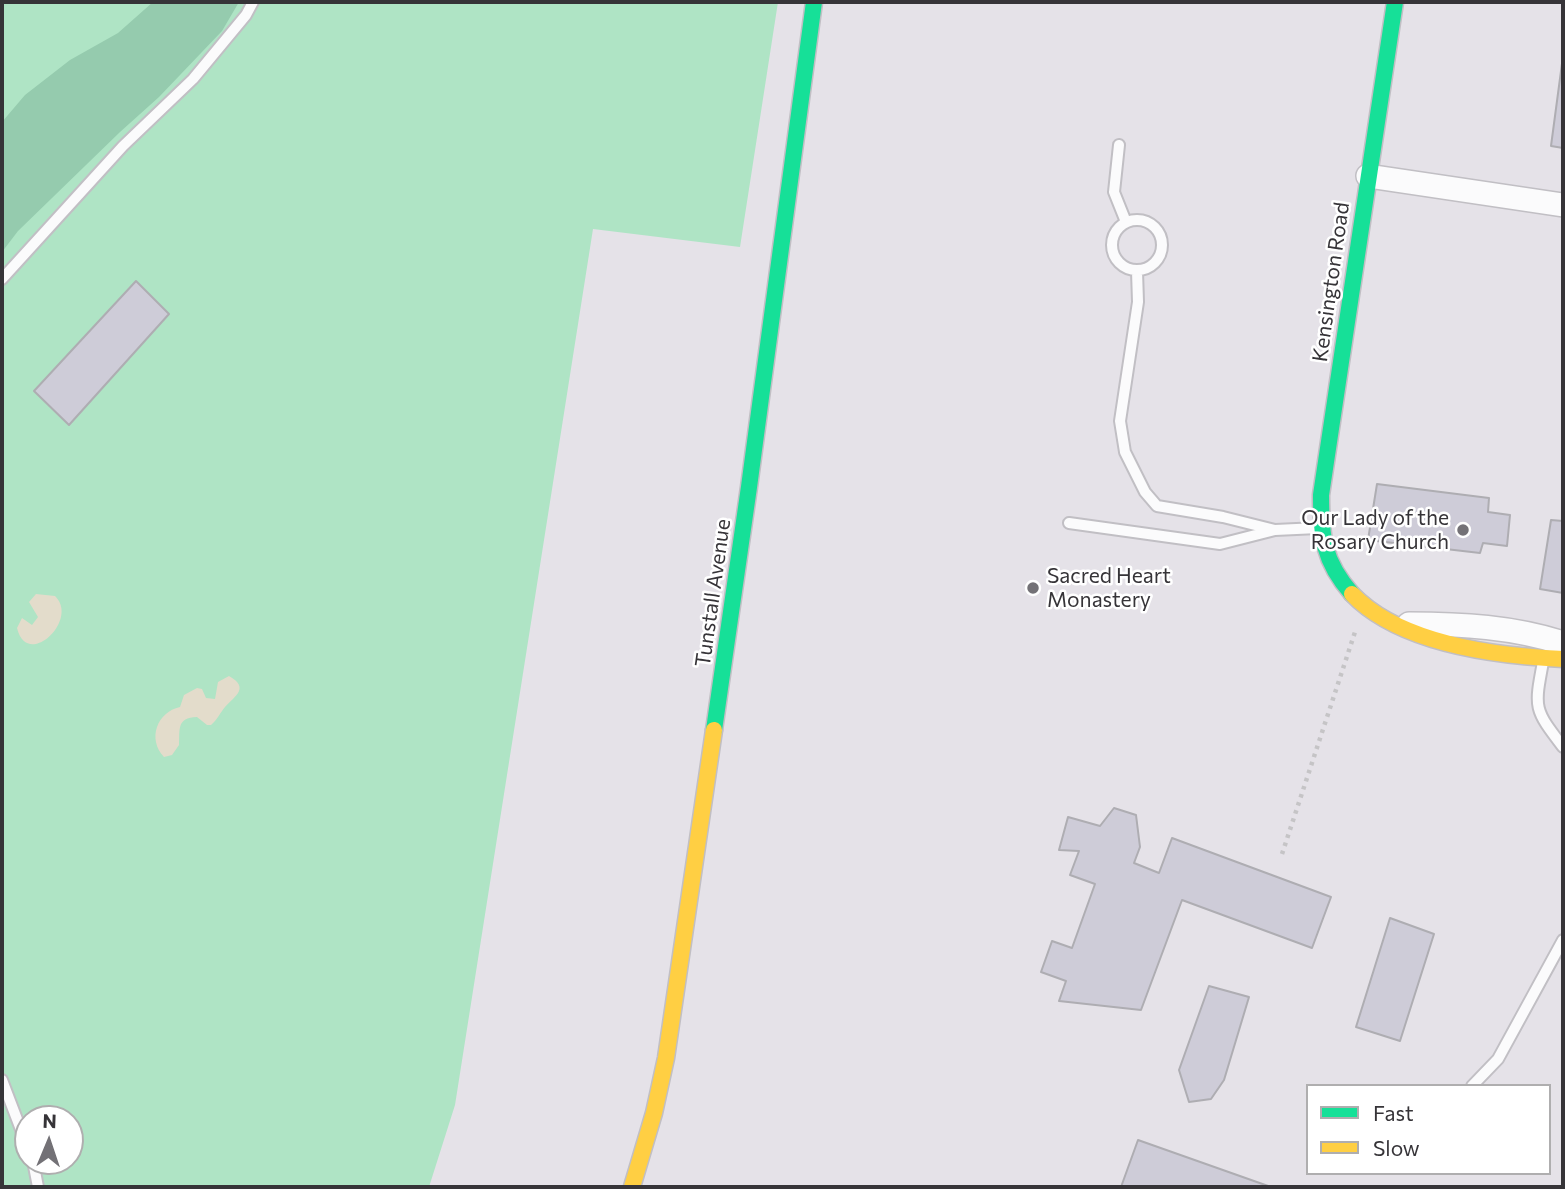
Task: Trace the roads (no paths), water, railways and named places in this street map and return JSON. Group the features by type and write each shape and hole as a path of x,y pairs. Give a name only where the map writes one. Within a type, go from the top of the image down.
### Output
{"street":[{"name":"Tunstall Avenue","path":"632,1187 654,1113 666,1058 749,487 814,2"},
{"name":"Kensington Road","path":"1395,2 1321,495 1321,528 1331,567 1364,606 1396,624"},
{"path":"1368,176 1563,205"},
{"path":"1396,624 1458,624 1529,632 1563,643"},
{"path":"1396,624 1438,640 1544,659 1563,659"}],"lane":[{"path":"2,279 123,146 193,79 246,15 253,2"},
{"path":"1119,145 1114,192 1126,222"},
{"path":"1136,220 1154,227 1160,235 1162,245 1155,263 1147,269 1137,271 1127,269 1113,256 1113,236 1118,228 1126,222 1136,220"},
{"path":"1137,271 1138,302 1120,421 1125,452 1145,492 1157,506 1223,517 1275,530"},
{"path":"1069,523 1220,544 1275,530 1321,528"},
{"path":"1544,659 1537,707 1563,747"},
{"path":"1474,1084 1497,1059 1563,940"},
{"path":"2,1080 14,1111"}],"place":[{"name":"Our Lady of the Rosary Church","path":"1463,530"},
{"name":"Sacred Heart Monastery","path":"1033,588"}]}
